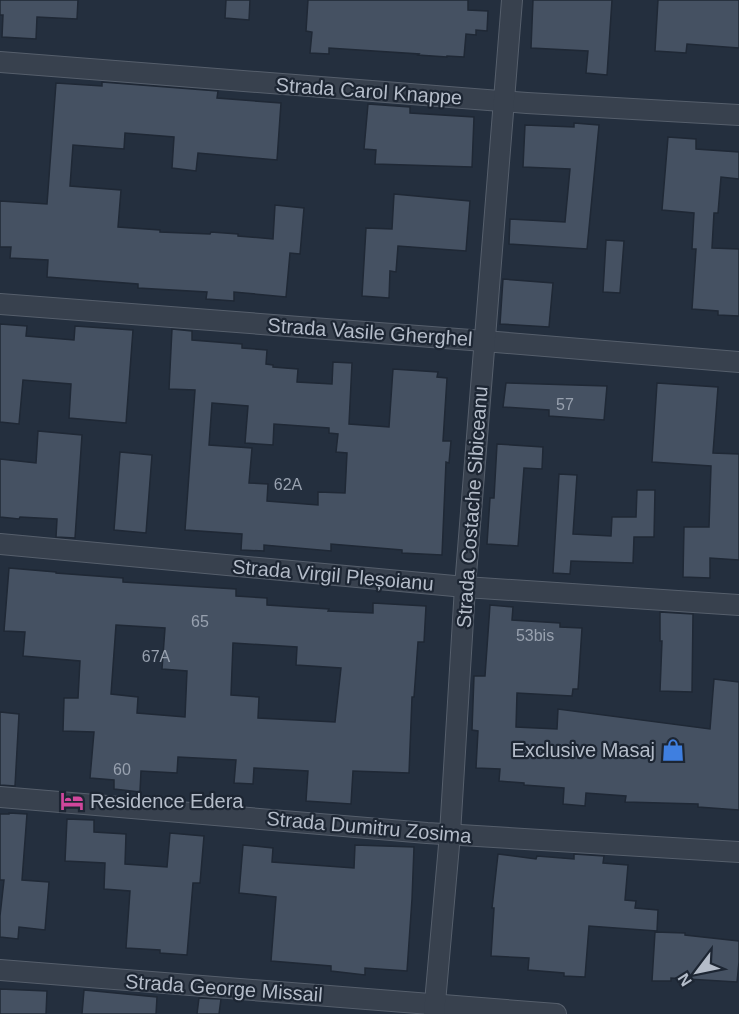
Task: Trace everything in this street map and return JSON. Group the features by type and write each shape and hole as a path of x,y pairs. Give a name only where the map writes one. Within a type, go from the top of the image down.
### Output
{"street":[{"name":"Strada Costache Sibiceanu","path":"434,1009 450,834 465,587 512,0"},
{"name":"Strada Carol Knappe","path":"0,62 504,102 739,115"},
{"name":"Strada Vasile Gherghel","path":"0,304 739,362"},
{"name":"Strada Virgil Pleșoianu","path":"0,544 465,587 739,605"},
{"name":"Strada Dumitru Zosima","path":"0,797 450,834 739,852"},
{"name":"Strada George Missail","path":"0,970 434,1009 461,1007 556,1014"}],"building":[{"path":"0,0 78,0 77,19 37,17 36,39 2,37 3,15 0,15"},
{"path":"226,0 250,0 249,20 225,18"},
{"path":"308,0 468,0 468,10 488,11 487,31 476,30 476,35 466,34 464,57 329,48 329,54 310,53 312,32 306,31"},
{"path":"533,0 612,0 607,75 586,73 588,51 531,48"},
{"path":"658,0 739,0 739,48 687,44 686,53 655,51"},
{"path":"102,82 218,91 217,98 281,103 277,160 198,153 196,171 172,168 174,137 125,133 124,149 73,145 70,186 121,190 118,227 160,230 160,232 210,234 211,232 273,239 275,205 304,208 300,254 290,253 286,297 234,292 234,301 206,299 207,292 138,288 138,284 47,277 48,260 10,258 11,247 0,247 0,201 47,204 56,83 102,86"},
{"path":"368,104 410,107 410,113 474,117 472,167 375,164 376,150 364,149"},
{"path":"574,123 599,125 587,249 509,244 510,219 565,222 570,169 523,167 525,125 574,127"},
{"path":"668,137 696,139 696,149 739,152 739,179 721,177 718,213 714,213 712,248 739,249 739,316 718,315 718,311 692,309 696,249 692,249 694,213 662,210"},
{"path":"394,194 470,201 466,251 398,246 396,272 390,271 389,298 362,296 366,228 392,229"},
{"path":"606,240 624,241 620,293 603,292"},
{"path":"503,279 553,283 549,327 500,324"},
{"path":"0,324 27,326 26,336 74,340 75,326 133,330 126,423 69,418 71,384 23,380 19,424 0,422"},
{"path":"172,329 192,331 192,340 242,344 242,348 267,350 266,364 273,365 273,367 298,369 297,382 332,384 333,362 352,363 349,424 389,427 393,369 438,372 437,377 447,378 443,441 451,441 449,463 446,462 442,555 402,553 402,550 331,544 331,551 264,545 264,551 241,550 242,534 185,530 195,390 169,389","holes":["212,403 248,406 245,443 273,445 274,424 329,428 329,433 338,434 336,452 347,453 345,493 318,492 318,505 267,501 268,484 249,483 252,448 209,445"]},
{"path":"506,383 607,386 604,420 549,416 549,410 503,407"},
{"path":"657,383 718,387 713,453 739,454 739,560 710,558 710,578 683,577 684,527 709,527 711,466 652,462"},
{"path":"38,431 82,435 75,538 56,537 57,519 0,517 0,459 36,463"},
{"path":"497,444 543,447 542,469 524,468 518,546 487,544 490,498 494,498"},
{"path":"120,452 152,455 146,533 114,530"},
{"path":"559,474 577,475 573,534 611,536 612,517 636,517 637,490 655,490 654,537 634,537 633,563 571,561 570,574 553,573"},
{"path":"9,568 123,578 123,582 236,589 236,596 267,598 267,605 329,609 328,611 373,613 373,603 426,606 424,642 418,642 414,697 412,697 409,773 353,771 351,804 306,801 308,771 254,768 253,784 234,783 236,760 178,757 177,773 141,771 140,792 114,789 114,780 90,778 94,732 63,731 64,698 78,698 80,661 23,656 25,632 4,631","holes":["116,625 165,628 162,669 187,671 185,717 137,713 138,697 111,694","233,643 297,647 296,665 341,668 335,722 258,718 259,697 231,695"]},
{"path":"490,605 513,607 512,620 560,623 560,627 582,628 578,689 573,689 572,696 517,693 516,727 557,729 558,709 710,729 714,679 739,682 739,810 698,807 698,804 625,802 626,796 586,793 585,806 563,804 564,788 499,781 500,769 476,768 478,731 472,730 474,676 485,676"},
{"path":"660,612 693,614 692,692 660,691 662,641 660,641"},
{"path":"0,712 19,714 15,786 0,785"},
{"path":"0,814 27,814 22,880 49,882 45,930 19,927 18,939 0,937 4,880 0,880"},
{"path":"67,819 94,820 94,832 126,834 125,864 167,867 170,833 204,836 200,883 193,883 187,955 160,953 160,950 126,948 130,891 104,889 105,863 65,861"},
{"path":"243,845 273,848 272,862 354,868 355,845 414,847 407,971 365,968 365,975 331,971 331,966 271,961 276,897 239,893"},
{"path":"498,854 536,859 537,856 574,859 574,854 604,856 603,863 628,865 625,900 636,901 635,908 658,910 657,931 589,926 585,977 528,970 529,958 491,956 494,908 492,908"},
{"path":"655,932 685,933 685,935 739,941 737,982 671,978 671,981 652,981"},
{"path":"0,989 47,991 46,1014 0,1014"},
{"path":"84,990 157,997 156,1014 82,1014"},
{"path":"199,998 221,999 219,1014 197,1014"}],"place":[{"name":"Exclusive Masaj","path":"673,750"},
{"name":"Residence Edera","path":"72,801"}]}
